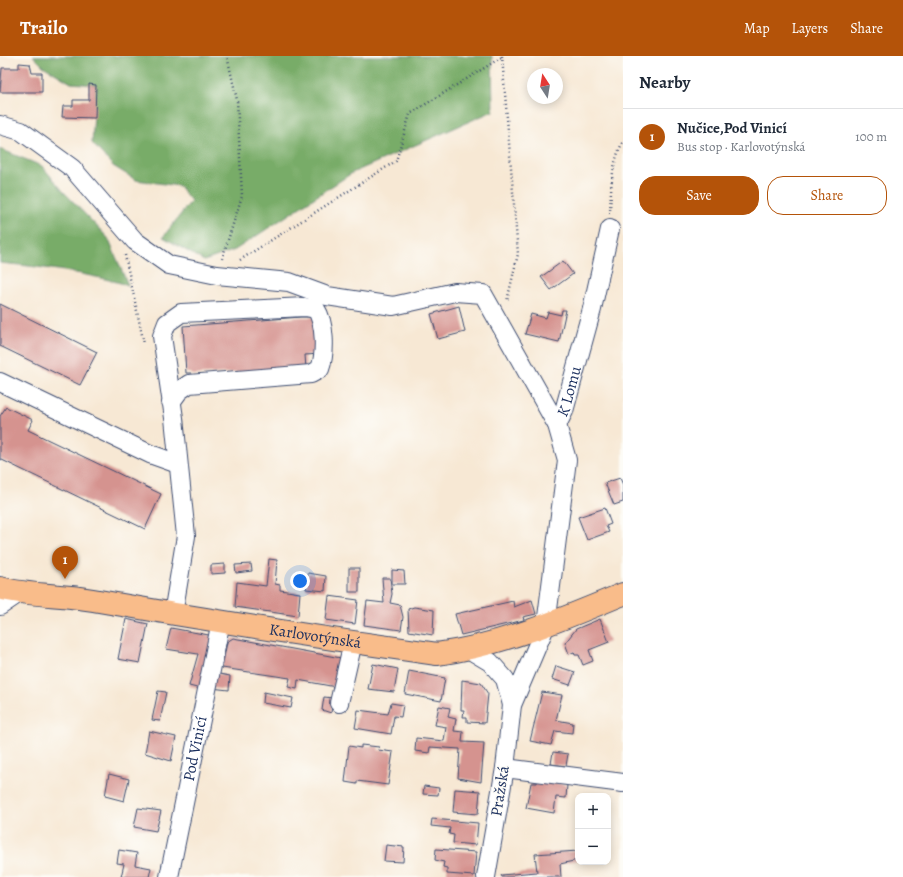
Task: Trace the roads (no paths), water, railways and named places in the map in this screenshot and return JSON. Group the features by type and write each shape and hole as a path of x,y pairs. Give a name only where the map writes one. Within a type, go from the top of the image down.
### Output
{"main road":[{"name":"Karlovotýnská","path":"10,590 76,597 173,614 221,620 353,642 437,654 470,650 546,626 623,594"}],"street":[{"path":"0,125 21,131 72,168 135,241 169,265 217,275 289,282 327,296 393,306 455,292 483,294 557,425"},
{"name":"K Lomu","path":"546,626 567,460 557,425 564,411 592,309 610,229"},
{"path":"173,410 179,391 189,384 311,374 320,369 323,359 321,317 316,309 306,307 181,313 167,323 162,336 173,410 186,536 173,614"},
{"path":"0,382 150,454 178,464"},
{"path":"0,606 10,590"},
{"name":"Pod Vinicí","path":"169,877 221,620"},
{"name":"Pražská","path":"486,877 505,768 512,705 546,626"},
{"path":"339,703 353,642"},
{"name":"Pražská","path":"470,650 490,662 505,679 512,705"},
{"path":"505,768 623,784"}],"place":[{"name":"Nučice,Pod Vinicí","path":"65,579"}]}
